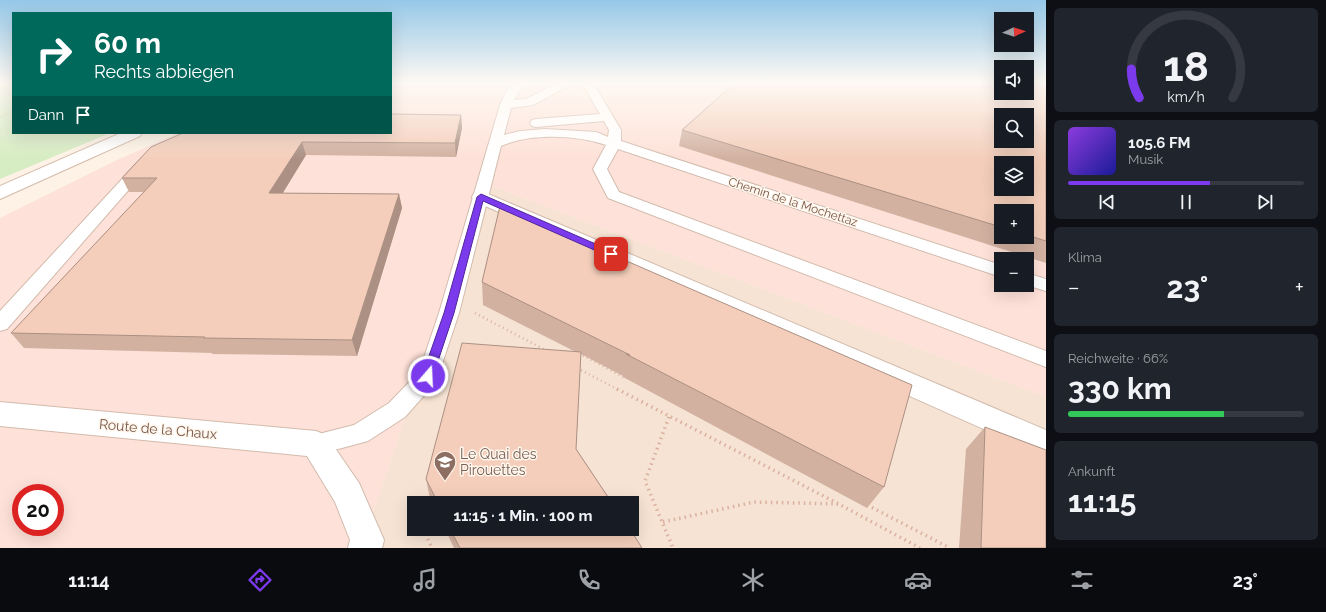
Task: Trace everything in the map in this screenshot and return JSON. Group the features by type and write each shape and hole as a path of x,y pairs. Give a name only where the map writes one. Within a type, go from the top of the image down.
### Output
{"street":[{"path":"0,193 132,134"},
{"path":"481,197 1046,444"},
{"name":"Route de la Chaux","path":"0,414 316,444"},
{"path":"316,444 348,494 367,540 365,548"}],"lane":[{"path":"316,444 360,434 397,410 428,376 449,313 505,109"},
{"path":"602,109 614,137 600,169 613,195 1046,359"},
{"path":"497,136 548,122 607,117"},
{"name":"Chemin de la Mochettaz","path":"497,136 507,138 521,134 538,132 614,137 994,268"},
{"path":"0,324 151,157"},
{"path":"1034,281 1046,285"}],"path":[{"path":"0,117 12,112"},
{"path":"474,312 550,353"},
{"path":"571,349 627,379"},
{"path":"571,365 669,417 841,504 920,548"},
{"path":"669,417 645,481 673,548"},
{"path":"663,522 754,502 841,504"},
{"path":"866,504 950,548"},
{"path":"426,536 432,548"}],"shaded area":[{"path":"392,109 994,109 994,148 1034,148 1034,109 1046,109 1046,397 484,183 361,548 0,548 0,218 115,161 176,134 392,134"},
{"path":"484,183 1046,397 1046,548 361,548"}],"green space":[{"path":"0,109 12,109 12,134 108,134 0,179"}],"building":[{"path":"706,109 994,109 994,148 1034,148 1034,109 1046,109 1046,241 1034,237 1034,204 994,204 994,225 682,130"},
{"path":"392,114 461,115 455,143 302,142 269,193 399,194 352,340 11,333 157,178 122,178 151,147 181,134 392,134"},
{"path":"500,206 912,385 884,487 626,354 630,355 482,282"},
{"path":"462,343 581,352 576,449 607,496 434,496 426,479"},
{"path":"985,427 1046,450 1046,548 981,548"},
{"path":"454,536 634,536 642,548 460,548"}],"place":[{"name":"Le Quai des Pirouettes","path":"445,482"}],"route":[{"path":"428,376 449,313 481,197 611,254"}]}
